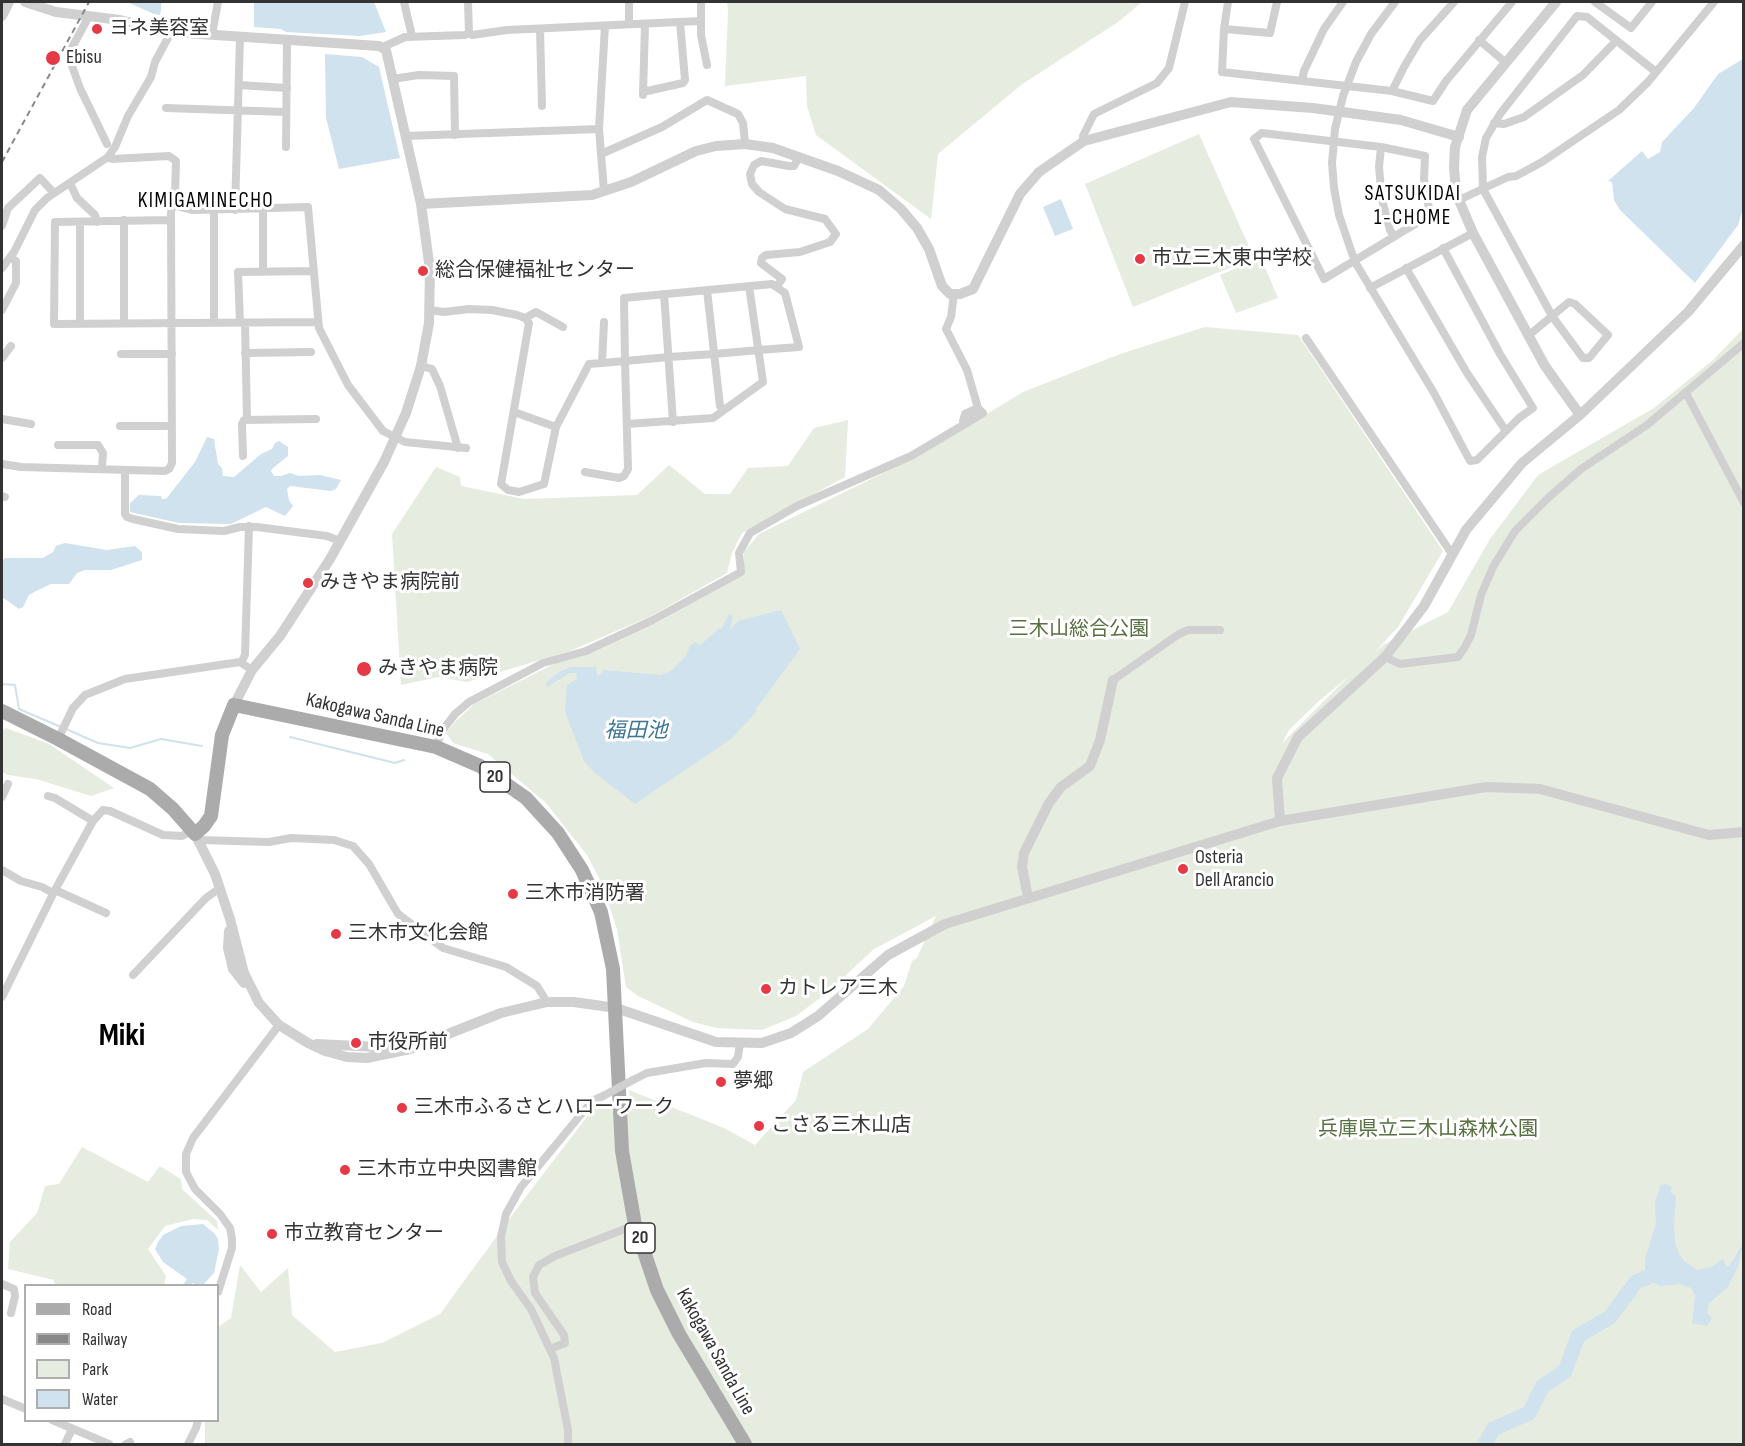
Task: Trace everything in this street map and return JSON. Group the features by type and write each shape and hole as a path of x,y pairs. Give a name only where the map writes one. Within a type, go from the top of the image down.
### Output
{"main road":[{"name":"Kakogawa Sanda Line","path":"234,705 436,747 480,766 526,798 558,833 582,870 601,912 613,969 622,1151 635,1226 657,1290 679,1334 745,1444"},
{"path":"2,711 150,789 196,834 211,816 222,735 234,705"}],"street":[{"path":"2,16 9,2"},
{"path":"25,2 56,12 120,20 171,32 383,47 392,41 412,36 469,33 472,35 507,30 700,21"},
{"path":"212,34 218,2"},
{"path":"404,2 412,36"},
{"path":"468,2 469,33"},
{"path":"629,2 629,24"},
{"path":"701,2 700,21 707,65"},
{"path":"1084,141 1083,136 1094,114 1157,83 1169,68 1185,2"},
{"path":"1228,2 1222,72 1392,91 1434,101 1446,81 1512,2"},
{"path":"1224,29 1270,33 1277,2"},
{"path":"1302,81 1304,71 1324,30 1343,2"},
{"path":"1395,2 1371,34 1356,62 1338,112 1332,163 1339,215 1355,262 1434,393 1470,461 1477,460 1533,408 1500,354 1443,248"},
{"path":"1392,91 1420,40 1454,2"},
{"path":"1556,2 1467,110 1455,147 1455,189 1473,233 1528,336 1545,366 1580,415"},
{"path":"1597,2 1631,28 1653,2"},
{"path":"1459,200 1516,176 1542,162 1618,110 1656,72 1714,2"},
{"path":"89,16 68,55 80,88 107,144"},
{"path":"1528,336 1552,316 1569,302 1608,335 1588,358 1583,358 1552,316 1483,189 1482,156 1486,138 1494,123 1577,16 1587,17 1656,72"},
{"path":"645,24 644,94 683,83 685,80 680,22"},
{"path":"604,191 599,129 605,26"},
{"path":"540,29 542,106"},
{"path":"2,268 35,210 108,157 115,147 138,96 151,77 155,62 171,32"},
{"path":"235,210 240,37"},
{"path":"1479,40 1505,62"},
{"path":"285,147 287,41"},
{"path":"1494,123 1504,124 1524,117 1583,75 1616,41"},
{"path":"234,705 252,670 280,636 340,541 395,438 406,413 421,366 430,310 430,270 422,204 386,50 383,47"},
{"path":"392,79 419,75 454,76 455,135"},
{"path":"239,85 287,88"},
{"path":"601,154 662,127 706,100 738,114 743,123 745,144"},
{"path":"422,204 592,195 631,182 696,151 716,146 745,144 773,148 838,171 879,190 901,209 917,228 942,286 950,294 960,294 973,289 1020,194 1039,172 1084,141 1231,102 1262,103 1401,120 1459,136"},
{"path":"165,108 286,112"},
{"path":"406,136 599,129"},
{"path":"1262,133 1334,141 1382,147 1425,156 1424,179 1430,215 1324,279 1254,139 1262,133"},
{"path":"1382,147 1379,167 1382,200 1390,230 1394,236"},
{"path":"2,464 21,468 125,470 169,469 172,463 171,220 176,161 169,156 112,159 108,157"},
{"path":"777,286 782,279 761,263 762,258 766,255 800,252 830,243 836,234 825,219 785,209 759,192 752,184 750,174 754,165 761,161 794,166 799,157"},
{"path":"2,226 8,208 40,178 54,194"},
{"path":"70,183 77,198 95,215 97,222"},
{"path":"172,205 193,210 308,207 321,336 348,385 383,432 405,442 462,448 432,369 421,366"},
{"path":"263,209 263,272"},
{"path":"214,210 214,323"},
{"path":"124,220 124,323"},
{"path":"171,220 56,222 54,324 318,322"},
{"path":"80,324 81,222"},
{"path":"1370,288 1473,233"},
{"path":"1280,821 1277,778 1298,737 1385,657 1424,606 1466,530 1522,464 1580,415 1688,312 1743,245"},
{"path":"2,310 16,283 16,261 10,257"},
{"path":"1406,268 1467,373 1506,431"},
{"path":"247,419 245,352 238,273 313,271"},
{"path":"430,310 444,312 469,309 492,310 525,318 529,323 501,484 508,490 519,492 544,484 556,427 589,364 626,361 669,357 799,347 785,293 772,284 624,298 626,361 628,469 624,476 619,478 585,472"},
{"path":"627,424 713,418 763,382 749,286"},
{"path":"706,290 720,406 724,410"},
{"path":"664,294 673,422"},
{"path":"436,747 442,731 455,714 470,702 543,663 586,651 653,621 741,572 739,553 750,533 797,506 911,456 983,413 978,408 968,370 946,329 951,317 954,294"},
{"path":"525,318 536,312 563,327"},
{"path":"602,363 604,322"},
{"path":"1306,338 1452,554"},
{"path":"1385,657 1400,664 1458,657 1471,635 1481,595 1493,567 1515,531 1548,498 1581,470 1647,425 1743,343"},
{"path":"2,358 11,346"},
{"path":"245,352 311,352"},
{"path":"121,354 172,354"},
{"path":"1686,393 1743,503"},
{"path":"514,412 556,427"},
{"path":"2,419 31,424"},
{"path":"243,456 242,424 247,419 316,419"},
{"path":"120,426 172,426"},
{"path":"58,445 98,445 103,453 102,469"},
{"path":"125,470 125,514 127,517 178,529 224,531 249,526 327,536 340,541"},
{"path":"241,663 245,655 249,526"},
{"path":"1028,897 1022,867 1024,853 1049,803 1061,787 1090,766 1100,740 1113,680 1179,634 1188,630 1220,630"},
{"path":"58,739 73,708 85,695 125,679 241,663 252,670"},
{"path":"2,796 8,784"},
{"path":"196,834 220,888 244,973 254,995 279,1025 308,1043 347,1057 367,1058 410,1049 501,1013 547,1002 574,1002 616,1008 716,1042 762,1043 791,1033 818,1016 888,955 945,924 1280,821 1486,787 1540,789 1709,835 1743,832"},
{"path":"48,796 93,821"},
{"path":"2,997 54,892 93,821 103,810 163,835 196,834 269,842 291,838 334,840 353,846 369,864 398,914 443,948 463,952 506,967 537,986 547,1002"},
{"path":"2,870 21,881 106,913"},
{"path":"133,975 206,898 220,888"},
{"path":"219,1289 232,1248 230,1228 220,1214 195,1190 186,1172 186,1154 193,1138 279,1025"},
{"path":"568,1444 568,1430 550,1349 531,1309 511,1281 502,1262 501,1238 506,1214 521,1187 592,1101 647,1073 706,1063 733,1064 738,1057 740,1043"},
{"path":"550,1349 565,1343 564,1335 535,1293 533,1277 539,1265 555,1256 635,1226"},
{"path":"2,1284 14,1289 15,1296 11,1313"},
{"path":"2,1399 24,1408"},
{"path":"56,1422 109,1444"},
{"path":"188,1444 198,1422"},
{"path":"65,1444 72,1429"}],"green space":[{"path":"727,2 1142,2 1118,22 1021,85 938,154 931,219 816,135 807,106 806,76 725,86"},
{"path":"1199,134 1254,258 1133,307 1085,184"},
{"path":"1261,258 1278,298 1236,313 1220,275"},
{"path":"1205,327 1298,335 1443,551 1398,627 1374,653 1383,645 1448,612 1490,539 1538,475 1654,408 1713,360 1743,329 1743,1444 205,1444 205,1422 219,1422 219,1326 231,1318 240,1265 261,1292 288,1268 292,1315 335,1352 382,1343 440,1314 596,1105 630,1108 629,1090 724,1128 755,1145 796,1100 803,1072 868,1029 904,986 912,961 917,958 936,916 874,949 828,992 796,1016 762,1030 717,1028 693,1022 638,996 626,987 617,929 602,884 587,855 546,803 488,754 453,743 446,733 474,704 556,663 594,652 657,623 744,574 744,552 759,534 916,457 1023,392 1120,354","holes":["1349,676 1291,734 1282,744 1289,730"]},
{"path":"848,420 845,477 742,533 732,553 727,573 651,616 570,651 467,682 439,677 401,685 392,534 436,467 460,477 461,486 524,499 637,495 669,465 705,494 730,494 748,468 788,466 814,428"},
{"path":"6,728 49,744 114,788 91,796 36,779 2,772 2,730"},
{"path":"82,1147 148,1182 160,1166 181,1179 182,1189 217,1221 218,1230 207,1220 193,1219 165,1226 148,1249 166,1276 164,1284 55,1284 54,1280 8,1269 10,1242 37,1213 45,1186 59,1184"}],"water":[{"path":"127,2 161,2 160,15 154,14"},
{"path":"254,2 374,2 386,32 360,36 286,32 281,29 254,27"},
{"path":"325,54 362,57 379,67 400,158 339,169 326,118"},
{"path":"1743,59 1743,209 1738,225 1695,283 1620,210 1614,200 1612,182 1608,181 1642,151 1648,159 1660,152 1662,142 1694,108 1718,74"},
{"path":"1061,199 1073,229 1055,236 1043,207"},
{"path":"207,437 214,439 218,464 222,468 223,476 234,477 261,454 272,449 279,441 288,447 288,456 273,468 271,471 274,476 290,473 299,476 320,475 341,480 336,489 331,491 290,486 287,489 293,506 285,516 266,507 231,524 179,523 130,512 130,503 139,495 161,496 162,499 166,499 195,462"},
{"path":"65,543 107,550 135,546 142,552 142,560 111,570 85,570 77,573 69,584 51,584 29,595 23,607 19,609 2,597 2,561 5,558 43,558 53,552 56,546"},
{"name":"福田池","path":"781,610 800,649 756,712 731,739 635,804 595,773 584,761 565,712 567,685 577,679 576,673 570,673 547,687 546,683 559,672 571,667 596,667 597,676 604,670 660,675 671,671 686,656 690,646 695,642 700,645 720,628 721,630 729,614 733,617 729,631 738,621"},
{"path":"1666,1184 1672,1187 1670,1192 1676,1196 1675,1242 1684,1261 1697,1270 1711,1267 1723,1259 1726,1266 1729,1266 1743,1244 1738,1267 1728,1287 1709,1303 1707,1313 1712,1318 1707,1326 1692,1323 1695,1296 1691,1288 1680,1284 1660,1286 1648,1280 1645,1275 1645,1259 1656,1224 1655,1201 1661,1185"},
{"path":"203,1224 218,1239 219,1249 214,1273 204,1284 184,1284 187,1279 163,1262 155,1249 163,1235 181,1226"}],"waterway":[{"path":"2,684 15,685 19,709 61,727"},
{"path":"66,729 98,743 130,748 161,739 202,746"},
{"path":"290,737 395,763 404,760"},
{"path":"1485,1444 1493,1429 1529,1413 1542,1387 1565,1371 1578,1336 1610,1317 1636,1282 1650,1276"}],"railway":[{"path":"2,162 89,2"}],"place":[{"name":"ヨネ美容室","path":"97,29"},
{"name":"Ebisu","path":"53,58"},
{"name":"市立三木東中学校","path":"1140,259"},
{"name":"総合保健福祉センター","path":"423,271"},
{"name":"みきやま病院前","path":"308,583"},
{"name":"みきやま病院","path":"364,669"},
{"name":"Osteria Dell Arancio","path":"1183,869"},
{"name":"三木市消防署","path":"513,894"},
{"name":"三木市文化会館","path":"336,934"},
{"name":"カトレア三木","path":"766,989"},
{"name":"市役所前","path":"356,1043"},
{"name":"夢郷","path":"721,1082"},
{"name":"三木市ふるさとハローワーク","path":"402,1108"},
{"name":"こさる三木山店","path":"759,1126"},
{"name":"三木市立中央図書館","path":"345,1170"},
{"name":"市立教育センター","path":"272,1234"}],"district":[{"name":"KIMIGAMINECHO","path":"206,202"},
{"name":"SATSUKIDAI 1-CHOME","path":"1413,207"},
{"name":"Miki","path":"122,1037"}],"park label":[{"name":"三木山総合公園","path":"1079,630"},
{"name":"兵庫県立三木山森林公園","path":"1428,1130"}]}
